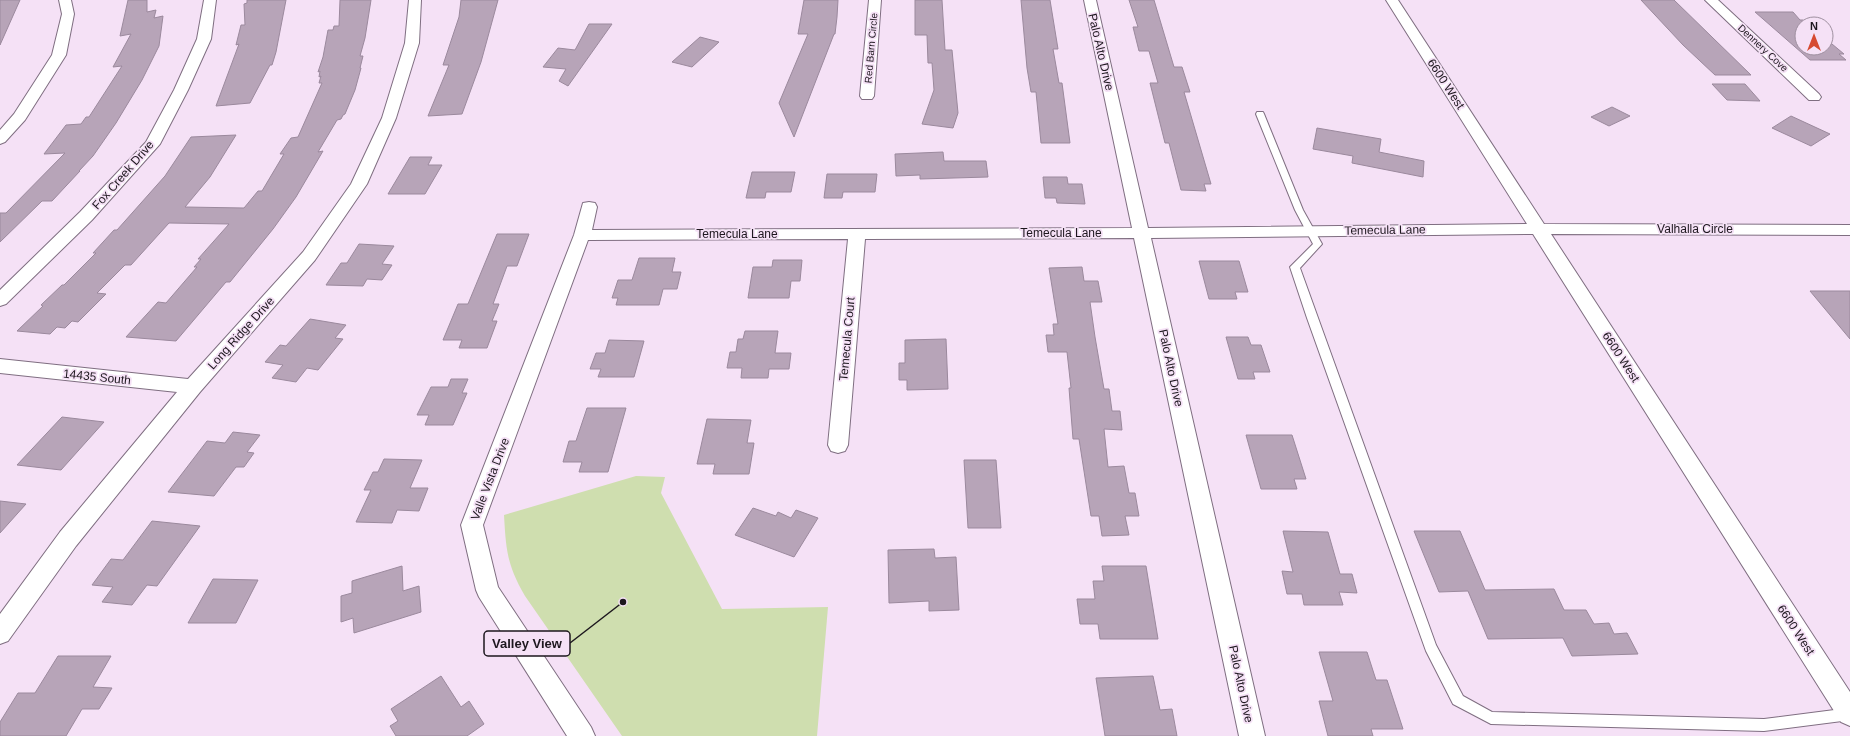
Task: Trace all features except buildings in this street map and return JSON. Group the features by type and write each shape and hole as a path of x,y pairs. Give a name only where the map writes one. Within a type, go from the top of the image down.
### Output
{"street":[{"path":"0,139 20,117 59,55 68,14 64,0"},
{"name":"Fox Creek Drive","path":"0,300 86,216 152,144 181,90 204,39 210,0"},
{"name":"Long Ridge Drive","path":"0,633 68,539 193,387 309,256 359,184 389,118 412,43 415,0"},
{"name":"Red Barn Circle","path":"867,96 876,0"},
{"name":"Palo Alto Drive","path":"1090,0 1252,736"},
{"name":"6600 West","path":"1392,0 1850,714"},
{"name":"Dennery Cove","path":"1711,0 1814,97"},
{"name":"Valle Vista Drive","path":"582,736 487,590 472,525 582,235 589,207"},
{"name":"Temecula Lane","path":"582,235 1141,233 1539,229"},
{"name":"Valhalla Circle","path":"1539,229 1850,230"},
{"name":"Temecula Court","path":"838,445 857,233"},
{"name":"14435 South","path":"0,366 193,387"}],"lane":[{"path":"1260,114 1299,210 1318,244 1295,267 1314,325 1430,647 1458,700 1491,718 1764,725 1850,714"}],"green space":[{"path":"636,476 665,477 661,493 722,609 828,607 817,736 622,736 525,596 519,585 508,557 504,515"}],"place":[{"name":"Valley View","path":"623,602"}]}
